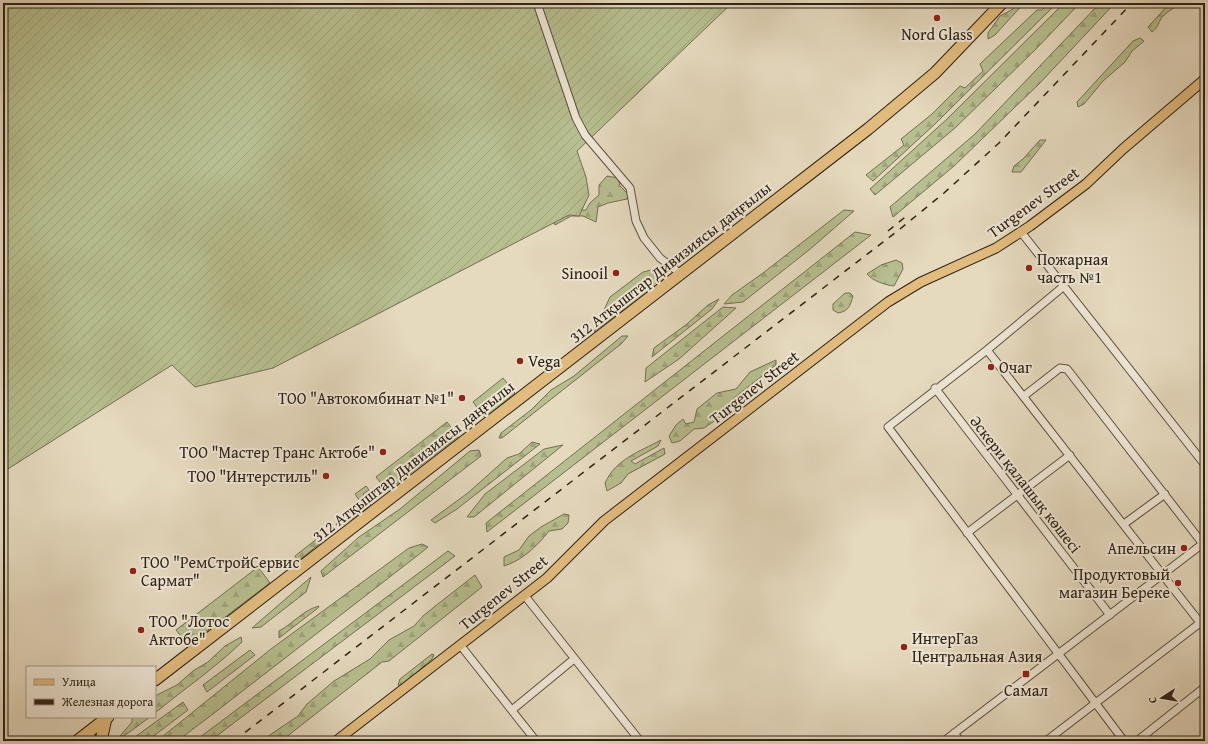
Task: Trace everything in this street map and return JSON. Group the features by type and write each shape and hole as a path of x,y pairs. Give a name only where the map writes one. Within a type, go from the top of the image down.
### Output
{"highway":[{"name":"312 Атқыштар Дивизиясы даңғылы","path":"156,679 898,105 936,71 1002,3"},
{"path":"85,739 107,718"},
{"path":"101,741 107,718"}],"main road":[{"name":"Turgenev Street","path":"336,741 461,646 547,578 604,521 888,302 921,282 996,248 1021,232 1086,184 1123,149 1205,79"}],"street":[{"path":"537,3 576,118 585,135 630,188 636,221 644,238 660,258 681,274"},
{"path":"1021,232 1205,465"},
{"path":"1064,286 987,350 888,426 1058,655 1124,741"},
{"path":"987,350 1205,629"},
{"path":"944,741 1204,543 1067,369 1060,368 1024,396"},
{"name":"Әскери қалашық көшесі","path":"936,388 1110,615"},
{"path":"967,533 1018,496 1070,455"},
{"path":"1124,524 1165,494"},
{"path":"525,596 640,741"},
{"path":"1046,741 1200,623"},
{"path":"461,646 536,741"},
{"path":"512,710 574,659"},
{"path":"1137,741 1205,687"},
{"path":"954,733 960,741"}],"green space":[{"path":"3,3 732,3 577,151 586,177 589,195 579,216 569,215 273,368 195,387 172,365 3,472"},
{"path":"1015,3 1024,3 995,35 988,39 988,33 1000,16 1013,9"},
{"path":"1049,3 1057,3 935,124 873,181 866,175 904,145 901,139 932,114 960,86 965,88 983,71 980,64 1037,10 1042,10"},
{"path":"1064,3 1080,3 1035,50 955,128 875,195 870,189 947,119"},
{"path":"1100,3 1115,3 1039,84 954,166 893,217 890,207 975,134"},
{"path":"1170,3 1178,3 1163,16 1152,32 1148,27"},
{"path":"1140,38 1144,41 1132,51 1125,62 1103,81 1084,104 1078,107 1077,102 1133,41"},
{"path":"1040,140 1046,140 1021,172 1012,172 1014,166 1023,159"},
{"path":"607,176 618,178 620,186 628,194 627,199 598,207 596,222 583,216 571,216 555,225 553,221 577,210 586,210 590,203 599,195 599,185"},
{"path":"844,210 854,211 809,250 743,302 724,304 732,295 763,273"},
{"path":"855,232 871,235 487,532 486,523"},
{"path":"896,260 902,263 903,269 894,286 872,279 867,274 881,265"},
{"path":"655,269 663,270 666,278 594,332 610,297 643,272"},
{"path":"845,293 850,293 853,296 851,303 847,309 838,313 833,310 833,304"},
{"path":"719,299 712,309 652,357 654,348 687,324 708,305"},
{"path":"723,307 736,308 679,359 645,382 646,368"},
{"path":"622,336 628,336 621,344 502,438 499,438 501,433 531,410 551,390 574,376"},
{"path":"776,360 776,365 734,398 729,411 704,428 694,429 680,441 672,443 669,436 676,425 683,419 686,424 694,422 697,409 717,393 736,389 750,372"},
{"path":"503,378 515,393 485,418 473,402"},
{"path":"447,422 458,437 387,491 376,477"},
{"path":"661,440 658,446 631,461 635,464 664,448 665,454 628,474 621,483 607,491 605,483 615,468 629,457"},
{"path":"532,442 540,444 457,509 435,523 431,520 469,492 507,458 519,454"},
{"path":"563,445 474,517 467,517 485,494 544,449"},
{"path":"479,450 481,456 323,577 321,571 359,537 400,509 470,451"},
{"path":"366,486 369,490 363,494 371,505 339,528 336,524 362,504 355,494"},
{"path":"564,514 569,515 568,523 562,529 549,531 529,552 504,566 504,557 519,550 529,536 541,527"},
{"path":"318,538 322,542 298,561 295,556"},
{"path":"422,544 428,547 177,741 157,741 271,649 409,548"},
{"path":"448,551 455,556 210,741 195,741"},
{"path":"258,567 270,583 188,645 176,630"},
{"path":"475,575 482,587 389,661 382,662 281,741 261,741 298,716 307,704 334,681 370,659 389,640 414,626 424,615"},
{"path":"311,577 306,592 261,627 252,628"},
{"path":"319,606 279,638 279,631 308,610"},
{"path":"241,637 242,642 232,652 156,712 156,696 177,685 193,671 208,662 225,646"},
{"path":"250,650 255,655 207,692 203,685"},
{"path":"432,654 434,655 432,659 402,685 398,685 400,679"},
{"path":"183,702 188,710 147,741 135,741 135,737"},
{"path":"132,718 149,718 124,736 120,736 132,722"}],"railway":[{"path":"234,741 900,229 944,193 999,143 1132,3"},
{"path":"888,231 909,214"}],"place":[{"name":"Nord Glass","path":"937,18"},
{"name":"Пожарная часть №1","path":"1029,268"},
{"name":"Sinooil","path":"616,273"},
{"name":"Vega","path":"520,361"},
{"name":"Очаг","path":"991,367"},
{"name":"ТОО \"Автокомбинат №1\"","path":"462,398"},
{"name":"ТОО \"Мастер Транс Актобе\"","path":"383,452"},
{"name":"ТОО \"Интерстиль\"","path":"326,476"},
{"name":"Апельсин","path":"1184,548"},
{"name":"ТОО \"РемСтройСервис Сармат\"","path":"133,571"},
{"name":"Продуктовый магазин Береке","path":"1178,583"},
{"name":"ТОО \"Лотос Актобе\"","path":"141,630"},
{"name":"ИнтерГаз Центральная Азия","path":"904,647"},
{"name":"Самал","path":"1026,674"}]}
